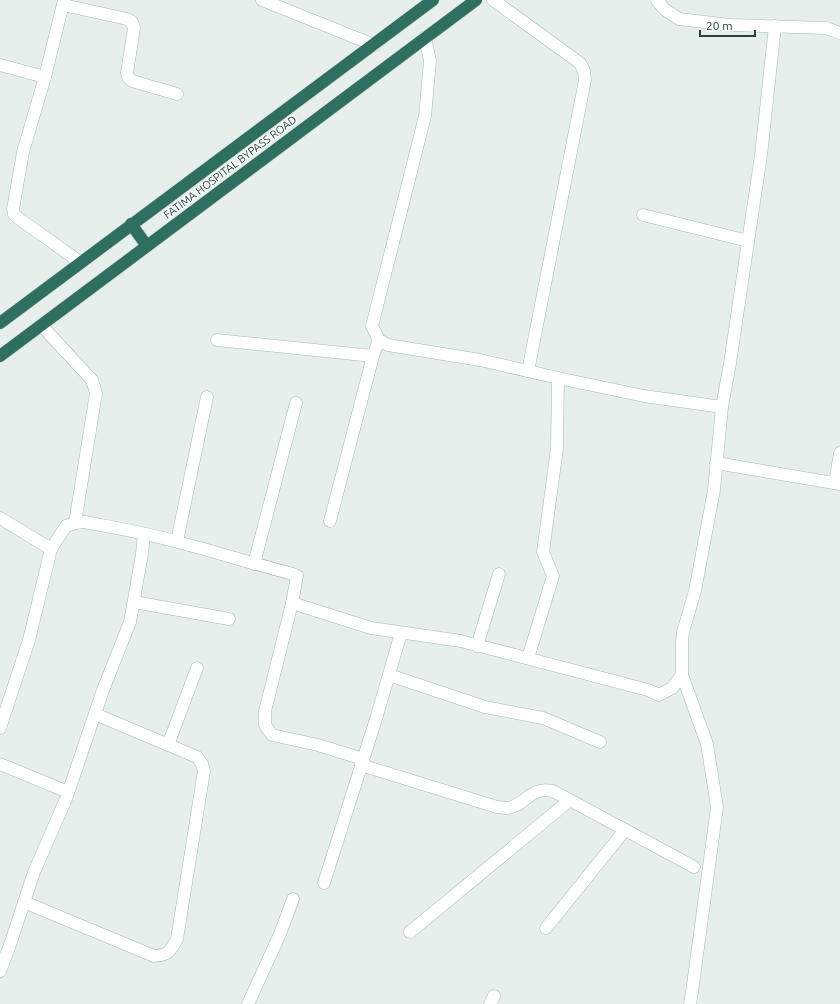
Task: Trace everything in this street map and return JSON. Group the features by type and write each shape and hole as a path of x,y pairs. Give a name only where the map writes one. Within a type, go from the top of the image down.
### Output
{"highway":[{"name":"FATIMA HOSPITAL BYPASS ROAD","path":"0,323 433,0"},
{"name":"FATIMA HOSPITAL BYPASS ROAD","path":"0,356 476,0"},
{"path":"131,224 147,246"}],"street":[{"path":"262,0 374,45"},
{"path":"493,0 580,63 584,71 585,80 528,371"},
{"path":"657,0 664,9 679,19 730,25 826,28 840,33"},
{"path":"80,262 18,218 14,214 13,209 23,152 45,77 63,2 127,19 132,22 134,28 127,73 128,77 132,81 178,94"},
{"path":"690,1004 717,807 707,744 682,674 682,642 683,632 695,590 714,490 722,406 761,155 775,26"},
{"path":"425,37 430,61 425,116 413,170 372,326 378,340 388,345 480,360 644,396 722,406"},
{"path":"0,66 45,77"},
{"path":"643,215 748,241"},
{"path":"41,325 92,380 95,386 96,393 75,523"},
{"path":"217,340 373,356"},
{"path":"330,521 378,340"},
{"path":"528,658 554,576 543,552 557,448 558,378"},
{"path":"177,541 207,397"},
{"path":"254,564 296,403"},
{"path":"716,463 838,484 840,453"},
{"path":"0,518 51,549"},
{"path":"0,728 29,640 51,549 66,526 85,522 177,541 297,576 292,603 264,711 265,725 272,735 318,745 362,762 497,807 506,808 515,805 537,791 544,789 553,791 694,867"},
{"path":"0,971 34,872 68,792 95,714 130,622 144,534"},
{"path":"477,646 499,574"},
{"path":"134,602 229,619"},
{"path":"292,603 371,628 461,642 648,690 659,695 672,688 682,674"},
{"path":"324,883 401,633"},
{"path":"168,745 196,668"},
{"path":"389,674 485,707 543,718 600,742"},
{"path":"24,902 154,956 164,955 172,948 177,939 204,771 202,764 197,757 95,714"},
{"path":"0,764 68,792"},
{"path":"410,932 570,800"},
{"path":"546,928 625,830"},
{"path":"248,1004 280,934 293,899"}]}
